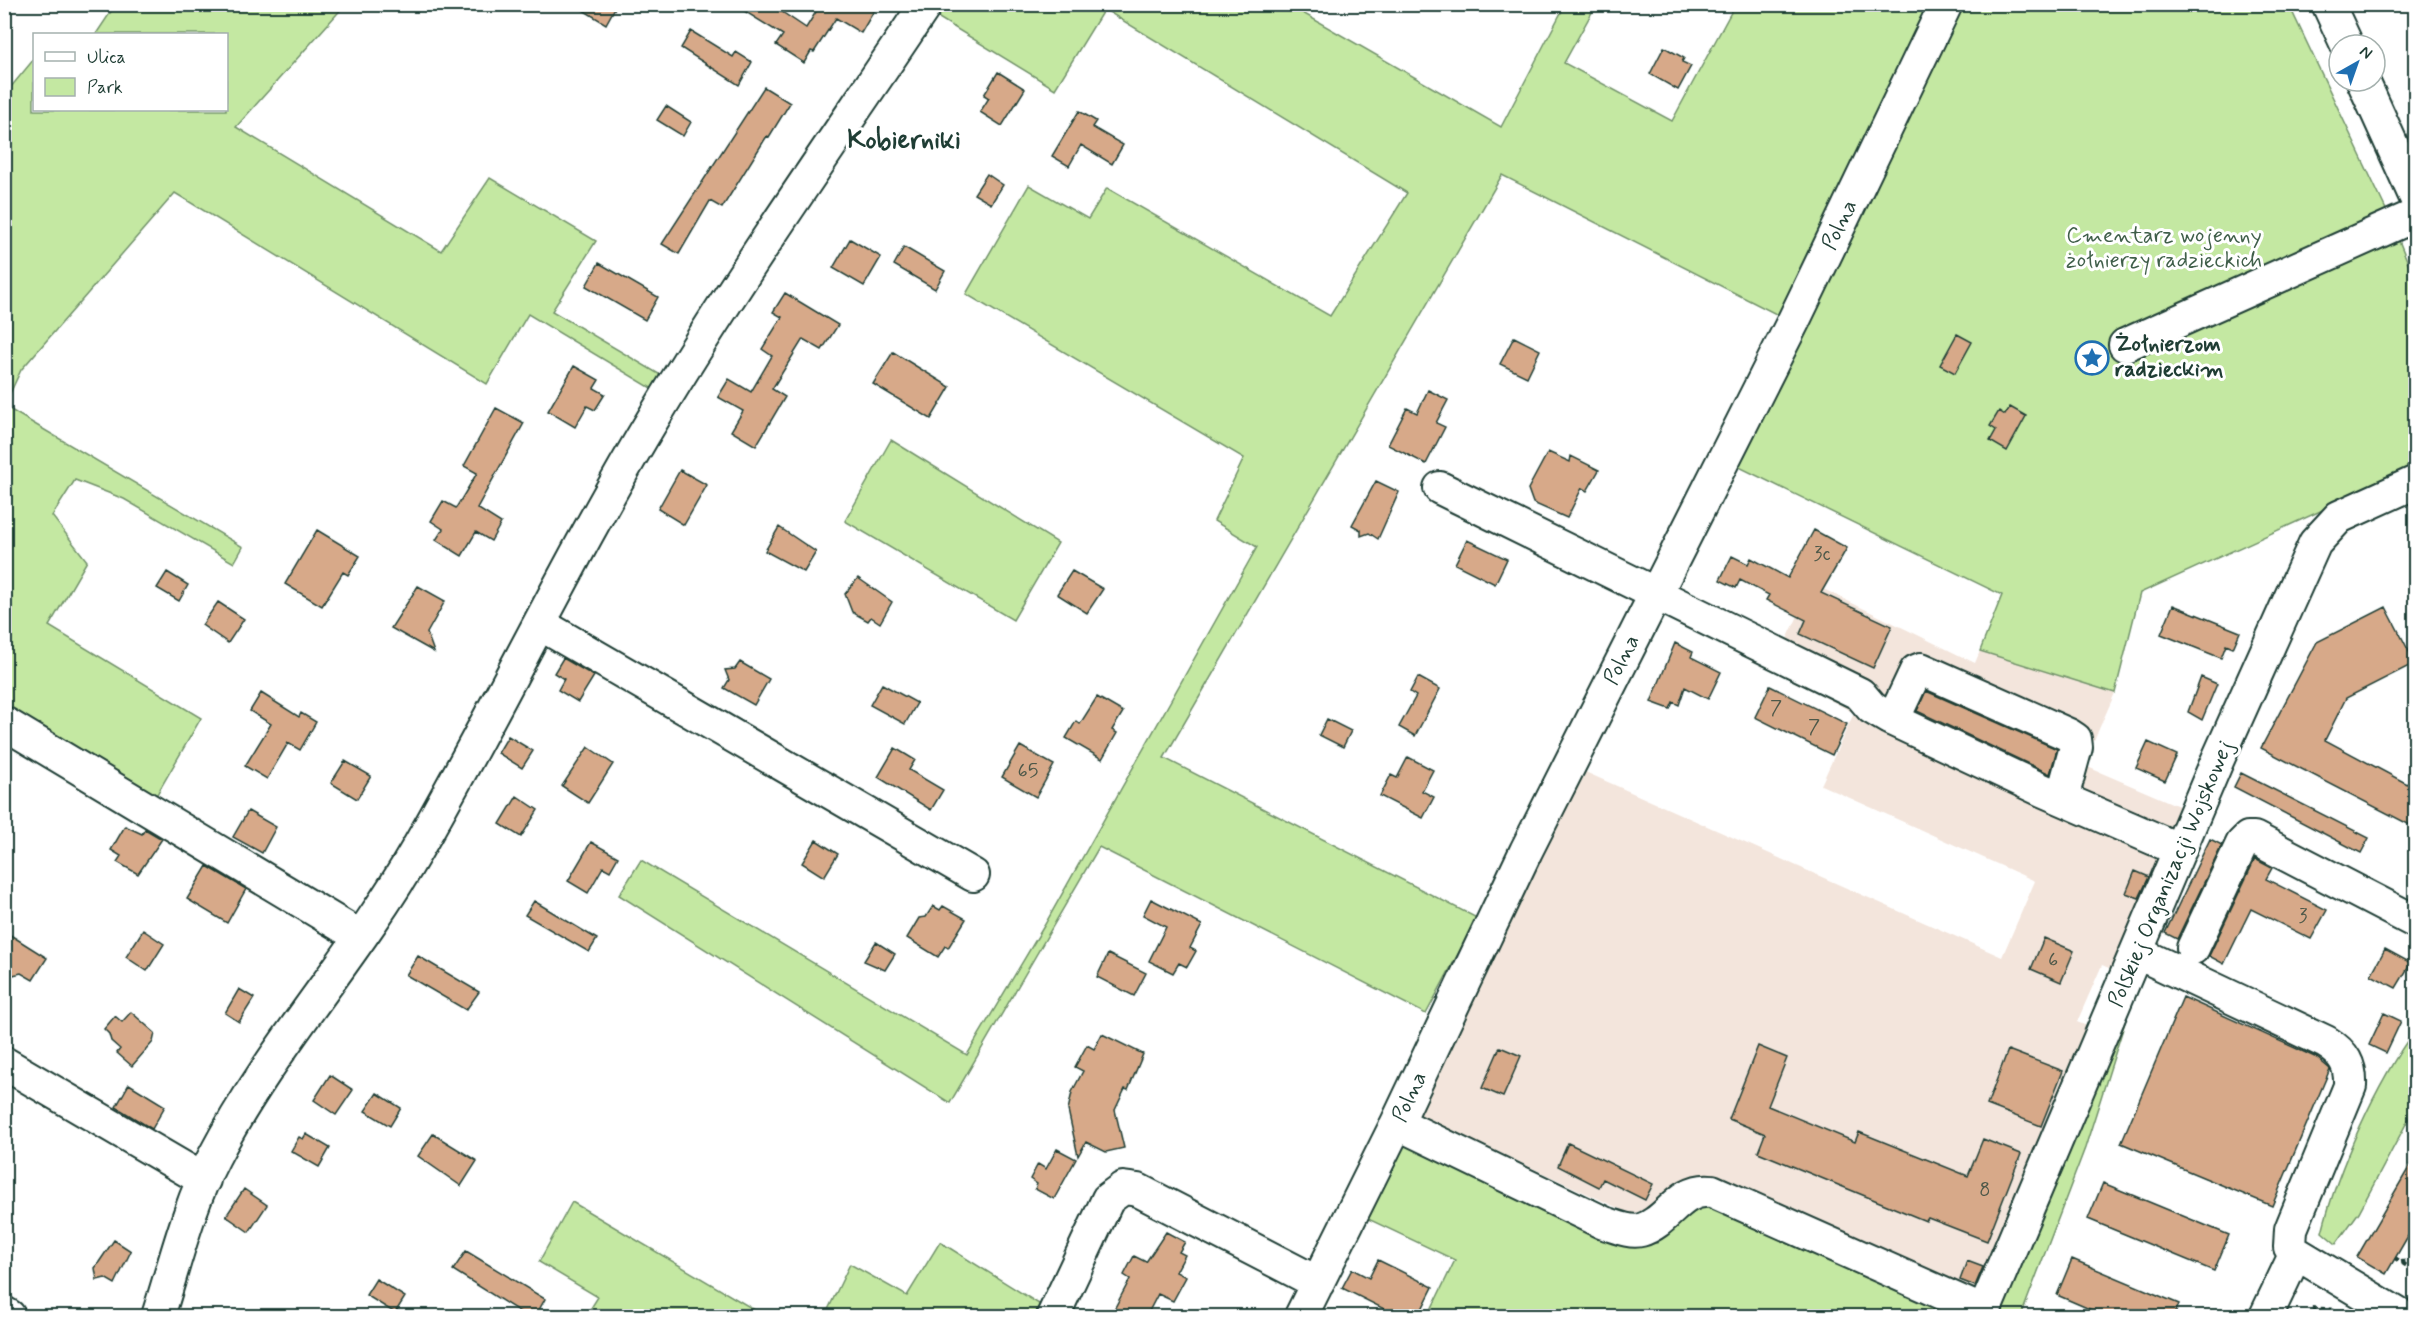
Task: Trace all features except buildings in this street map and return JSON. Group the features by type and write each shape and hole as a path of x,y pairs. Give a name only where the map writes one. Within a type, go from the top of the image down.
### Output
{"street":[{"path":"158,1317 190,1212 204,1180 258,1080 414,854 654,417 736,283 926,4"},
{"name":"Polna","path":"1301,1317 1397,1123 1526,851 1799,309 1946,4"},
{"path":"2328,4 2341,33"},
{"path":"2368,93 2415,198"},
{"path":"2125,345 2415,215"},
{"name":"Polskiej Organizacji Wojskowej","path":"1983,1314 2180,850 2290,596 2320,534 2339,517 2415,482"},
{"path":"1440,488 1860,694 1872,708 1893,720 2180,850"},
{"path":"540,624 973,875"},
{"path":"1893,720 1916,671 1921,669 2069,735 2075,739 2076,747 2062,798"},
{"path":"4,723 359,936"},
{"path":"2193,948 2242,844 2248,838 2254,838 2415,922"},
{"path":"2138,953 2326,1042 2343,1055 2349,1065 2350,1086 2291,1229 2290,1247 2296,1253 2401,1317"},
{"path":"4,1063 204,1180"},
{"path":"1397,1123 1604,1223 1640,1230 1654,1222 1686,1195 1700,1189 1712,1191 1983,1314"},
{"path":"1053,1317 1108,1199 1123,1188 1138,1190 1318,1283"},
{"path":"2266,1317 2296,1253"},
{"path":"4,1313 9,1317"}],"path":[{"path":"2395,1258 2415,1272"},
{"path":"2400,1262 2415,1260"}],"shaded area":[{"path":"1813,584 1975,663 1980,651 2115,693 2083,765 2188,810 2118,972 2102,965 2077,1022 2094,1029 1973,1298 1696,1174 1665,1204 1631,1214 1414,1113 1583,771 2002,957 2035,881 1821,785 1854,713 1773,669"}],"green space":[{"path":"116,4 345,5 236,127 441,251 490,178 596,241 552,311 664,377 656,391 528,314 487,384 175,193 21,370 5,404 5,94 33,60 33,111 228,111 228,33 97,33"},
{"path":"942,5 1289,5 1501,127 1565,5 1596,5 1564,63 1672,121 1735,5 1934,5 1867,144 1778,315 1502,175 1164,758 1477,918 1426,1014 1099,847 950,1103 619,895 641,860 967,1055 1044,926 1257,547 1214,521 1244,458 966,294 1029,185 1088,219 1107,188 1330,316 1407,193 1104,9 1055,89 934,15"},
{"name":"Cmentarz wojenny żołnierzy radzieckich","path":"1960,5 2289,5 2327,85 2327,93 2331,93 2389,216 2415,280 2415,468 2140,593 2115,693 1980,651 2002,595 1735,465"},
{"path":"4,406 243,547 234,563 124,499 75,480 52,516 87,561 49,626 201,718 145,815 5,730"},
{"path":"891,440 1058,543 1013,620 845,521"},
{"path":"2141,972 2085,1148 2021,1316 1993,1316"},
{"path":"2415,1030 2415,1107 2359,1212 2336,1244 2322,1232 2338,1181 2373,1100 2400,1051"},
{"path":"1402,1139 1618,1242 1657,1243 1663,1230 1698,1200 1968,1316 1428,1316 1455,1260 1366,1218"},
{"path":"572,1202 765,1316 586,1316 598,1297 539,1262"},
{"path":"940,1242 1047,1309 1044,1316 825,1316 850,1264 907,1296"}],"place":[{"name":"Żołnierzom radzieckim","path":"2092,358"}],"district":[{"name":"Kobierniki","path":"904,141"}]}
